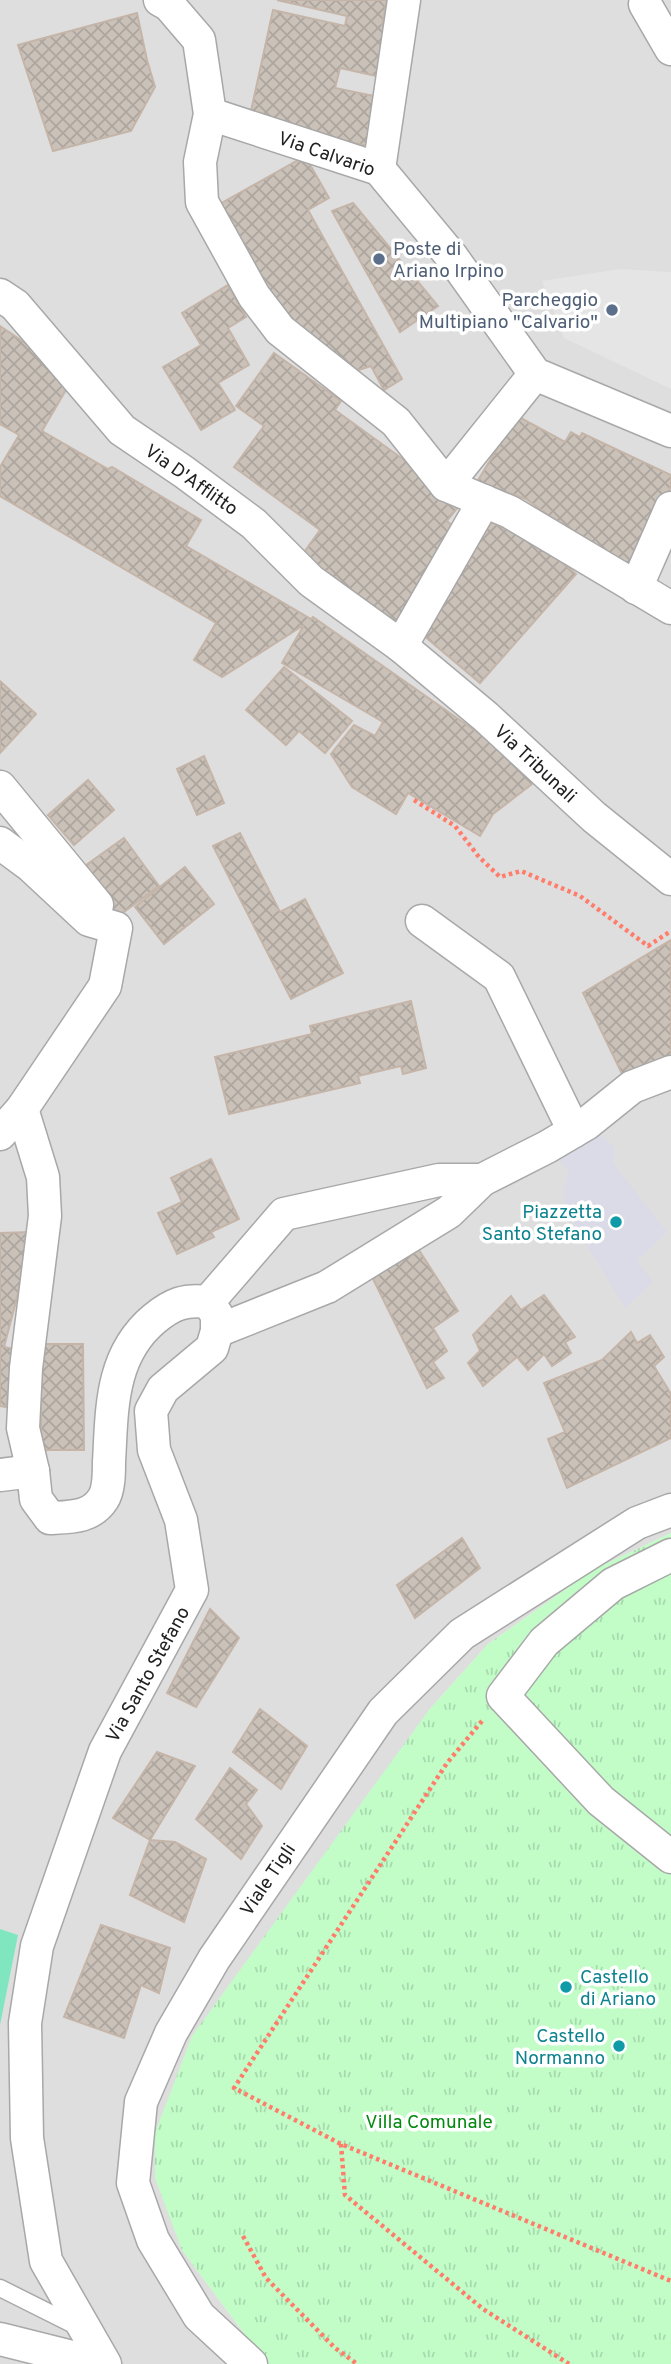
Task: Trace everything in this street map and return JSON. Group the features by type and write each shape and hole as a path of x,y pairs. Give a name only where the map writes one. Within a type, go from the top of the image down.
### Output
{"street":[{"path":"379,169 404,0"},
{"path":"174,6 199,40 210,114 200,162 202,202 254,296 280,330 396,422 446,485 510,512 671,608"},
{"path":"652,6 671,49"},
{"name":"Via Calvario","path":"210,114 379,169 452,257 535,374"},
{"name":"Via D'Afflitto","path":"0,295 15,305 122,430 254,524 311,581 401,646"},
{"path":"446,485 535,374 671,431"},
{"path":"401,646 484,501"},
{"path":"636,588 671,508"},
{"name":"Via Tribunali","path":"401,646 486,717 594,817 671,879"},
{"path":"0,787 116,928"},
{"path":"0,844 31,866 89,920 116,928"},
{"path":"422,921 499,977 573,1131"},
{"path":"0,1134 22,1109 105,986 116,928"},
{"path":"22,1109 43,1177 45,1216 26,1368 23,1428 36,1499 50,1518 89,1514 104,1498 108,1476 111,1403 119,1374 140,1332 166,1310 190,1299 208,1302 217,1315 217,1331 327,1287 449,1212 482,1180 586,1124 632,1087 671,1072"},
{"path":"208,1302 284,1214 439,1180 482,1180"},
{"name":"Via Santo Stefano","path":"103,2364 46,2261 27,2138 24,2023 37,1946 105,1751 192,1590 181,1520 154,1450 151,1411 163,1389 212,1348 217,1331"},
{"path":"0,1475 33,1471"},
{"name":"Viale Tigli","path":"251,2364 199,2316 153,2240 133,2183 141,2102 172,2033 221,1948 383,1712 462,1634 637,1524 671,1510"},
{"path":"671,1555 613,1584 544,1642 503,1696 601,1801 671,1857"},
{"path":"0,2339 103,2364"}],"lane":[{"path":"0,2288 85,2331"}],"path":[{"path":"414,800 455,826 479,857 500,877 521,871 580,896 648,946 671,931"},
{"path":"503,1696 447,1763 234,2088 341,2144 671,2281"},
{"path":"341,2144 345,2194 483,2309 569,2364"},
{"path":"243,2236 266,2278 335,2348 357,2364"}],"shaded area":[{"path":"0,0 671,0 671,1533 593,1570 488,1644 429,1710 182,2250 267,2364 0,2364"},
{"name":"Parcheggio Multipiano \"Calvario\"","path":"620,269 671,272 671,389 564,338 542,281"},
{"name":"Piazzetta Santo Stefano","path":"586,1124 615,1148 613,1163 667,1232 637,1261 653,1282 625,1308 567,1212 563,1191 569,1171 547,1147"}],"green space":[{"name":"Villa Comunale","path":"671,1533 671,2364 267,2364 182,2250 155,2178 155,2133 192,2036 429,1710 488,1644 593,1570"},
{"path":"0,1929 18,1935 0,2025"}],"building":[{"path":"277,0 387,0 382,25 392,27 381,77 340,68 335,88 379,97 368,146 249,120 273,10 345,26 347,16"},
{"path":"137,13 155,87 131,131 53,151 18,45"},
{"path":"305,156 329,198 308,210 402,379 384,390 371,366 346,374 290,315 284,319 220,204"},
{"name":"Poste di Ariano Irpino","path":"353,203 438,306 400,332 332,211"},
{"path":"228,285 246,317 228,328 249,365 218,383 235,410 201,430 163,367 201,345 182,313"},
{"path":"0,326 74,376 42,431 108,469 112,467 201,520 186,546 311,619 313,617 541,777 493,814 480,836 408,793 396,814 352,787 331,754 354,725 375,736 383,722 282,663 304,625 222,677 194,660 216,623 0,496 0,467 19,435 0,424"},
{"path":"274,353 341,401 335,410 462,502 447,521 459,532 399,626 302,555 320,530 234,467 264,426 236,406"},
{"path":"517,416 565,442 571,432 580,437 582,433 671,475 671,486 634,568 526,499 477,482"},
{"path":"486,519 549,551 576,574 480,683 423,635"},
{"path":"284,667 352,721 325,753 299,731 286,745 246,710"},
{"path":"0,681 36,714 0,753"},
{"path":"204,756 224,803 197,815 177,769"},
{"path":"88,780 114,810 74,845 48,815"},
{"path":"240,833 280,912 305,899 343,973 291,999 213,846"},
{"path":"124,838 159,886 117,917 82,868"},
{"path":"185,867 214,904 164,944 135,907"},
{"path":"671,940 671,1059 624,1078 583,993"},
{"path":"411,1001 426,1068 403,1074 401,1066 358,1076 360,1083 229,1114 215,1057 312,1034 310,1026"},
{"path":"211,1159 239,1219 211,1232 214,1237 177,1254 158,1213 182,1202 171,1178"},
{"path":"30,1232 20,1286 4,1347 14,1349 6,1407 0,1406 0,1233"},
{"path":"417,1247 458,1311 433,1328 447,1351 433,1362 444,1378 427,1388 371,1275"},
{"path":"544,1295 575,1337 565,1342 571,1353 552,1366 544,1354 528,1370 517,1357 483,1386 468,1363 480,1351 473,1335 511,1296 521,1310"},
{"path":"631,1332 637,1343 650,1335 664,1357 654,1366 671,1394 671,1438 567,1488 548,1439 565,1432 544,1383 602,1360"},
{"path":"41,1344 83,1344 84,1450 41,1450"},
{"path":"462,1538 480,1568 415,1618 397,1585"},
{"path":"210,1609 239,1638 196,1707 167,1693"},
{"path":"260,1709 307,1746 281,1789 233,1752"},
{"path":"157,1752 195,1766 150,1840 113,1818"},
{"path":"230,1768 257,1790 246,1804 262,1826 241,1859 196,1819"},
{"path":"150,1840 175,1842 206,1859 184,1922 130,1895"},
{"path":"101,1925 170,1948 159,1993 141,1985 124,2038 64,2017"}],"place":[{"name":"Poste di Ariano Irpino","path":"379,259"},
{"name":"Parcheggio Multipiano \"Calvario\"","path":"612,310"},
{"name":"Piazzetta Santo Stefano","path":"616,1222"},
{"name":"Castello di Ariano","path":"566,1987"},
{"name":"Castello Normanno","path":"619,2046"}]}
